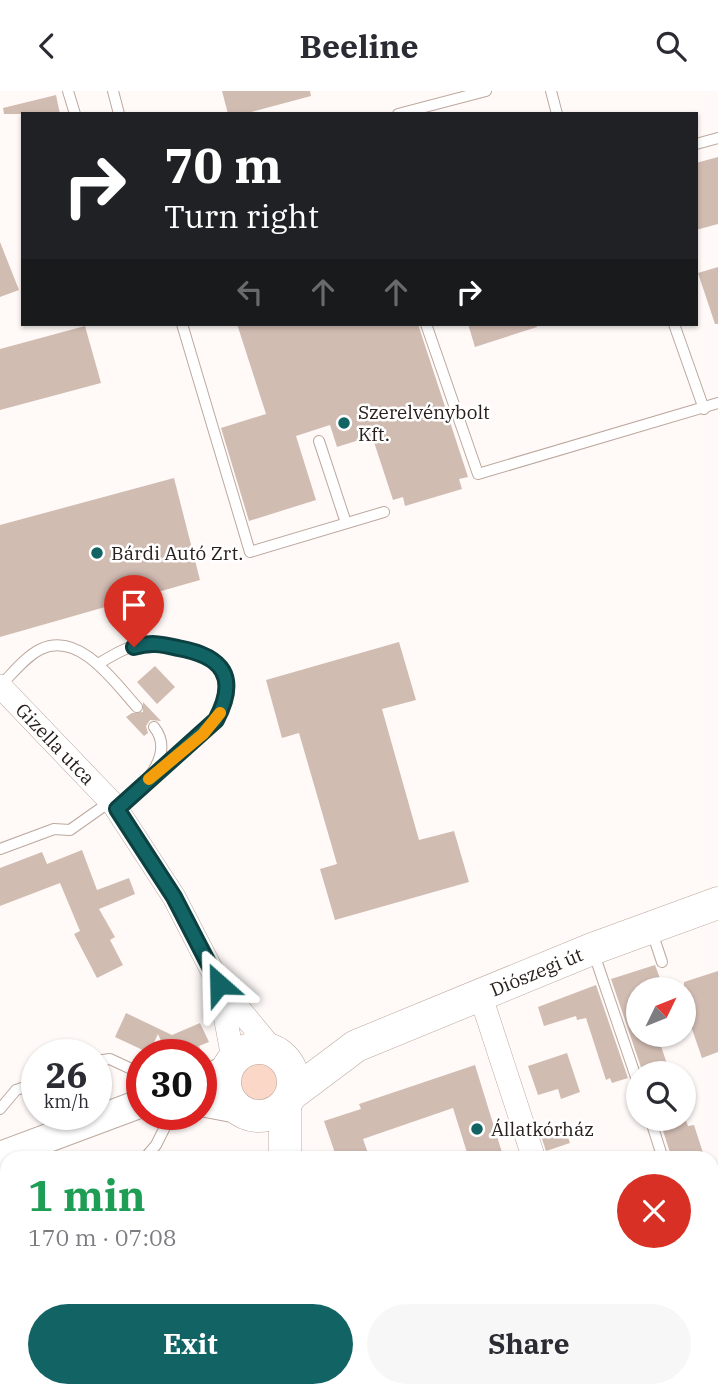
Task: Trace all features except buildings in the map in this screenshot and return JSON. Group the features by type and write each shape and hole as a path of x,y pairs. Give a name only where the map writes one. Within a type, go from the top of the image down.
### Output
{"main road":[{"name":"Diószegi út","path":"289,1099 356,1046 592,949 718,903"},
{"name":"Diószegi út","path":"278,1053 356,1046"},
{"path":"267,1151 244,1112 229,1098 220,1070 245,1050 259,1047 278,1053 294,1081 289,1099 286,1151"},
{"path":"244,1112 275,1112 289,1099"}],"street":[{"name":"Gizella utca","path":"0,686 114,805 174,897 219,984 278,1053"},
{"name":"Gizella utca","path":"219,984 220,1070"},
{"path":"480,994 531,1151"},
{"path":"217,1106 244,1112"},
{"path":"12,1151 126,1109"},
{"path":"30,1144 126,1120"}],"lane":[{"path":"68,91 74,112"},
{"path":"113,91 118,112"},
{"path":"406,112 486,91"},
{"path":"551,91 556,112"},
{"path":"698,143 718,138"},
{"path":"183,326 250,552 384,512"},
{"path":"427,326 478,474 718,403"},
{"path":"675,326 704,408"},
{"path":"319,441 346,523"},
{"path":"0,849 54,829 70,830 114,805 216,720 225,703 227,684 223,668 206,654 149,642 119,651 98,664"},
{"path":"0,686 40,649 53,646 77,650 98,664 137,707"},
{"path":"152,776 160,752 154,727"},
{"path":"650,928 662,963"},
{"path":"592,949 630,1061"},
{"path":"0,1109 16,1090 21,1088"},
{"path":"151,1151 164,1130"},
{"path":"654,1131 660,1151"}],"shaded area":[{"path":"259,1059 275,1066 282,1082 275,1098 259,1105 243,1098 236,1082 243,1066"}],"slow traffic":[{"path":"149,779 203,734 220,713"}],"place":[{"name":"Szerelvénybolt Kft.","path":"344,423"},
{"name":"Bárdi Autó Zrt.","path":"97,553"},
{"name":"Állatkórház","path":"477,1129"}],"route":[{"path":"134,647 149,642 187,649 206,654 223,668 227,684 225,703 216,720 117,809 174,897 219,984"}]}
